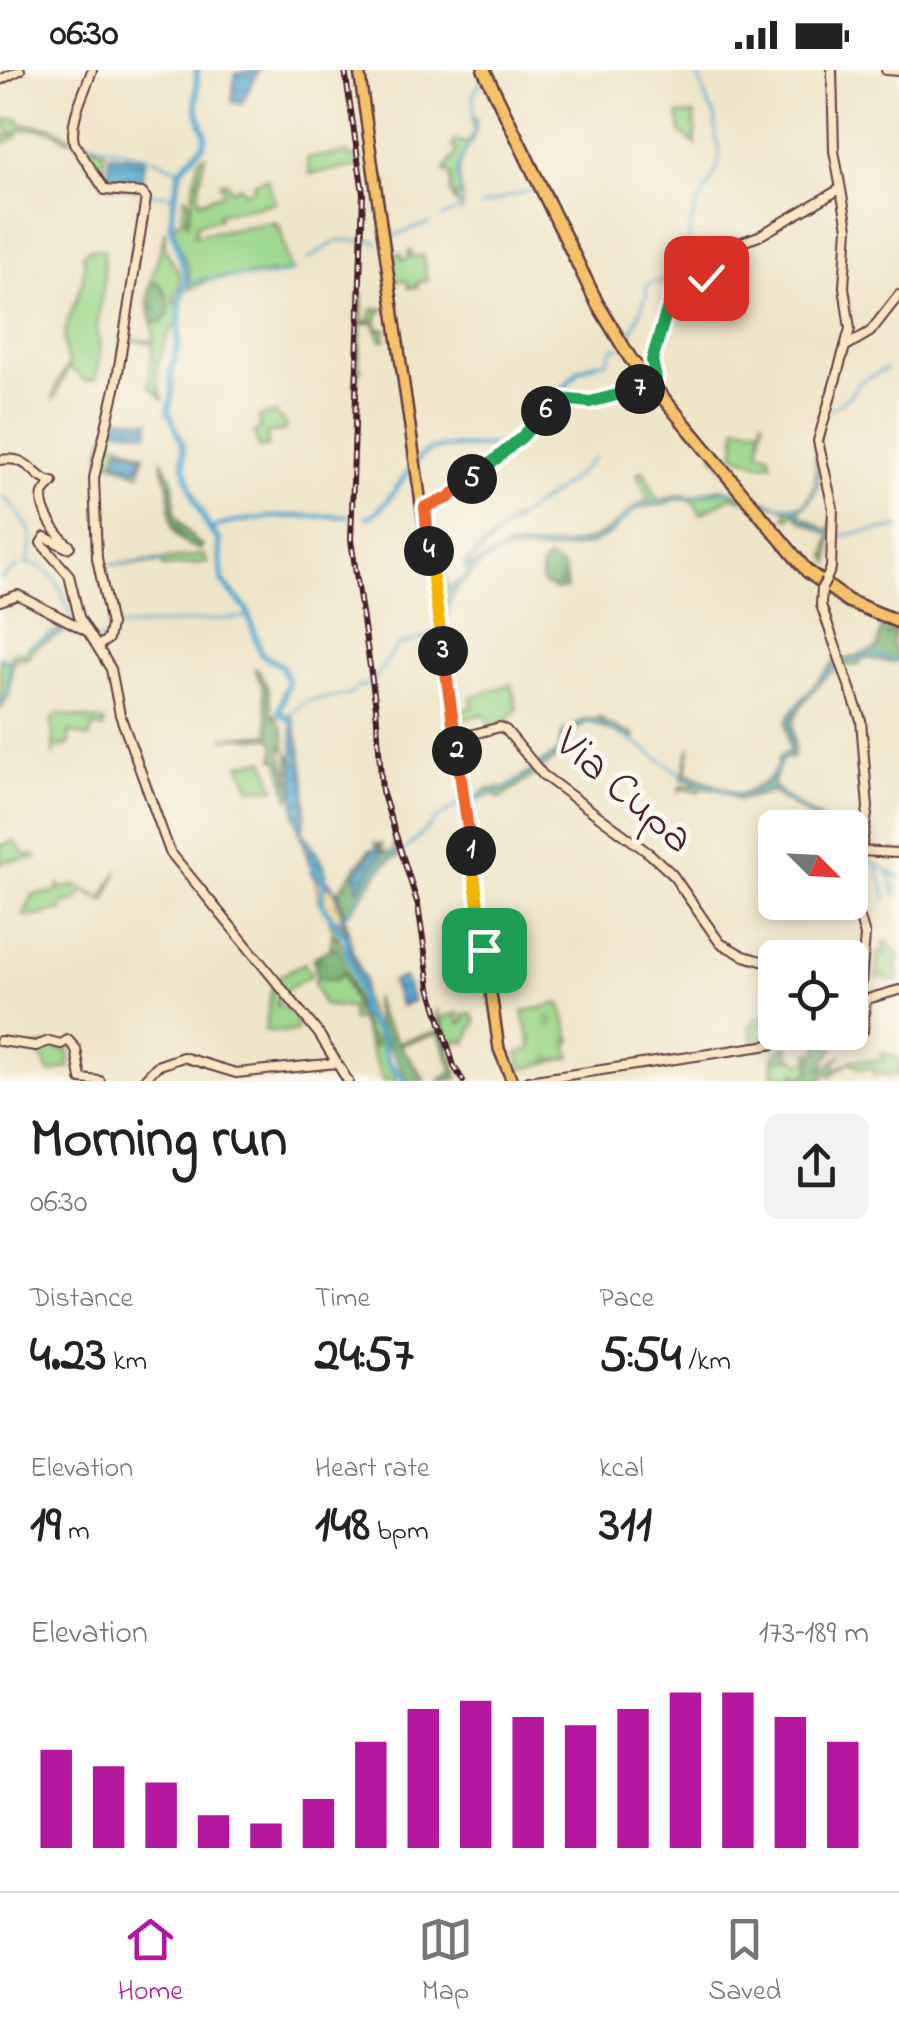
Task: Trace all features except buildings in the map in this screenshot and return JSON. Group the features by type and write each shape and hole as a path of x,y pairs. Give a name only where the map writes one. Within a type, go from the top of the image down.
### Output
{"highway":[{"path":"486,70 600,306 631,356 807,569 844,597 899,621"}],"main road":[{"path":"359,70 425,506 499,1054 515,1080"}],"street":[{"path":"0,80 20,70"},
{"path":"92,70 72,134 74,143 105,190 142,194 146,198 116,386 94,478 98,558 112,622 108,639 96,643"},
{"path":"832,70 832,115 848,228 844,286 850,329 818,441 833,508 830,568 821,606 860,720 867,810"},
{"path":"886,70 899,71"},
{"path":"425,506 456,492 560,399 590,402 652,383 652,360 671,295 704,280 740,243 840,189"},
{"path":"846,346 870,332 899,295"},
{"path":"0,460 10,458 31,466 42,479 54,483 45,490 43,502 53,530 70,546 49,542 44,537 41,543 69,574 79,617 112,669 120,714 170,852 319,1034 348,1081"},
{"path":"0,601 18,595 86,630"},
{"name":"Via Cupa","path":"458,739 500,727 506,730 543,776 672,874 720,943 758,960"},
{"path":"868,855 899,853"},
{"path":"868,996 899,990"},
{"path":"0,1041 36,1046 68,1040 76,1049 81,1080 100,1081"},
{"path":"528,1081 758,1047"},
{"path":"143,1081 158,1066 182,1056 236,1073 337,1063"}],"green space":[{"path":"694,114 696,145 681,133 678,115"},
{"path":"476,118 474,134 460,166 462,197 455,195 458,206 451,196 451,174 444,172 458,150 452,147 454,140 469,143"},
{"path":"9,119 53,127 72,139 34,129 15,133 17,137 0,144 0,137 12,134 4,125 0,127"},
{"path":"75,140 104,150 102,183"},
{"path":"348,153 349,157 359,156 360,166 310,174 307,158"},
{"path":"205,155 200,202 223,193 220,183 226,181 231,190 241,186 244,192 255,189 253,183 267,178 275,203 218,214 219,219 197,224 195,235 275,222 291,272 204,280 189,289 189,271 173,227 182,217 185,196 190,205 185,222 188,223 199,158"},
{"path":"166,229 164,246 180,276 179,292 174,292 175,304 182,292 178,322 168,335 157,367 164,400 149,386 153,343 124,339 154,341 152,321 161,323 167,317 165,292 159,283 151,282"},
{"path":"89,249 104,249 96,378 85,381 69,367 53,401 69,363 64,336 82,282 83,254"},
{"path":"411,251 413,257 423,255 427,280 409,288 407,280 393,281 389,257 401,254 402,260 409,258"},
{"path":"155,281 164,291 169,307 161,323 152,321 148,306 150,285"},
{"path":"360,293 362,323 370,320 372,309 384,309 376,322 379,329 387,332 385,340 381,340 373,322 361,325 362,369 356,391"},
{"path":"276,414 285,430 266,434 268,446 259,448 254,433 260,429 259,416"},
{"path":"762,418 763,421 759,452 769,453 772,463 759,464 735,454 737,426 762,427"},
{"path":"816,424 820,426 818,483 808,502 799,510 826,530 830,530 832,520 830,562 826,556 830,535 801,520 793,511 786,518 787,508 756,501 762,514 712,453 758,498 770,504 803,505 816,477"},
{"path":"104,437 145,454 139,474 100,457","holes":["119,446 142,455 137,469 115,461"]},
{"path":"162,461 173,480 175,515 196,542 203,545 201,550 188,545 174,531"},
{"path":"644,471 658,501 720,488 738,493 742,500 732,496 701,514 692,500 676,499 632,512 610,534 589,545 506,551 484,561 451,595 444,633 445,584 439,589 435,583 446,577 448,589 469,574 464,565 517,517 470,561 470,568 506,548 544,547 595,538 649,500 637,474"},
{"path":"204,555 208,563 163,567 162,561 111,565"},
{"path":"547,559 564,568 567,589 556,590 542,583 541,567"},
{"path":"883,621 897,623 892,644 897,661 866,659 859,665 842,666 841,661 877,649"},
{"path":"69,625 93,645 67,631 38,645 25,659 13,660 8,698 0,709 0,657 9,660 12,653 27,652 28,646"},
{"path":"837,659 840,667 819,684 799,709 793,725 792,758 783,758 772,784 806,810 772,792 739,800 721,790 702,787 698,792 684,788 679,791 681,786 696,783 682,779 690,747 686,773 739,795 766,781 775,771 779,757 790,751 786,724 791,712"},
{"path":"255,669 268,689 273,718 276,715 284,732 286,750 281,744 285,769 288,771 289,752 295,768 288,775 294,780 289,799 279,761 274,759 271,738 222,738 270,734 263,688"},
{"path":"511,684 517,709 502,726 491,728 485,714 454,722 452,713 473,707 471,697"},
{"path":"59,714 105,722 103,729 93,726 89,738 70,732 69,745 54,748 54,757 52,719"},
{"path":"598,717 636,736 633,740 590,722 569,734 561,755 540,770 537,766 558,751 563,732"},
{"path":"265,760 275,789 251,788 240,764"},
{"path":"535,768 538,772 500,799 493,794 468,804 466,801 487,789 506,788"},
{"path":"394,837 400,856 384,866 343,916 339,890 370,849 374,850 355,875 379,847 375,843 382,844 384,853 394,852"},
{"path":"14,841 25,855 36,858 0,865 0,846"},
{"path":"118,870 105,902 84,890 77,901 63,904 62,910 24,915 33,895 55,892 59,885 61,889 76,885 102,899"},
{"path":"328,915 333,924 338,919 343,931 338,936 350,955 343,948 397,1081 383,1081 369,1045 376,1046 376,1041 366,1033"},
{"path":"333,930 340,946 335,949 359,1018 352,1021 351,1008 323,1005 314,982 317,977 335,980 341,973 331,942"},
{"path":"886,941 899,954 895,963 899,983 896,979 887,981 885,976 877,978 878,954 881,950 887,952 882,944"},
{"path":"331,942 334,950 340,946 358,1011 377,1046 369,1045 343,973 335,980 317,977 313,958 331,948"},
{"path":"304,963 311,975 285,991 274,979"},
{"path":"273,980 284,993 277,1006 297,1010 296,1032 265,1031"},
{"path":"374,997 379,1014 398,1042 440,1031 436,1008 459,1078 438,1081 453,1072 439,1033 400,1045 425,1080 408,1081 376,1022"},
{"path":"560,1003 572,1041 568,1045 571,1057 522,1069 518,1053 532,1049 523,1012"},
{"path":"458,1013 459,1023 465,1021 463,1015 470,1013 476,1021 466,1043 457,1039 456,1045 450,1046 441,1018"},
{"path":"758,1018 758,1043 753,1044 750,1025 755,1024"},
{"path":"45,1045 69,1051 69,1067 50,1073 36,1048"},
{"path":"780,1050 789,1050 789,1056 797,1059 775,1059 776,1074 792,1078 796,1072 800,1079 811,1070 809,1053 832,1050 819,1071 843,1055 833,1064 837,1068 853,1060 836,1069 831,1077 829,1072 823,1081 773,1077 773,1056"},
{"path":"880,1052 899,1058 899,1074 873,1074 873,1068 858,1068 852,1063 884,1060"},
{"path":"781,1056 797,1059 798,1063 808,1061 811,1070 801,1078 795,1073 792,1078 776,1074 774,1060"}],"sand":[{"path":"315,878 334,889 347,935 338,919 333,920 319,901"}],"water":[{"path":"259,70 242,103 232,102 235,73"},
{"path":"109,154 145,159 142,189 108,186"},
{"path":"112,416 150,421 148,433 112,428"},
{"path":"120,446 142,455 139,468 115,461"},
{"path":"292,715 305,790 302,830 339,894 364,980 362,998 340,902 334,889 313,875 295,815"},
{"path":"376,847 381,855 358,889 355,875"},
{"path":"404,977 413,1001 401,1006 391,982"}],"waterway":[{"path":"197,70 196,106 206,136 203,145 180,170 173,205 171,224 186,278 168,410 183,444 184,466 195,500 219,540 222,581 247,610 261,654 282,666 288,682 279,712 294,723"},
{"path":"702,72 699,78 715,115 716,135"},
{"path":"474,117 473,95 482,79"},
{"path":"460,209 458,172 474,132 475,119"},
{"path":"664,279 687,272 693,217 717,169 716,138"},
{"path":"76,139 152,158 180,170"},
{"path":"481,206 537,188"},
{"path":"146,193 174,196"},
{"path":"442,218 457,210"},
{"path":"388,238 429,223"},
{"path":"308,259 339,240 360,241"},
{"path":"362,241 378,242"},
{"path":"185,285 212,278 269,276 295,270"},
{"path":"646,295 647,284 662,280"},
{"path":"627,345 646,296"},
{"path":"597,363 607,361 613,348 620,348"},
{"path":"548,406 579,370 597,363"},
{"path":"830,410 851,394 859,382 886,369"},
{"path":"367,517 383,505 416,462 433,449 512,443"},
{"path":"486,545 570,481 594,457"},
{"path":"753,497 782,507 804,506 813,494 820,467"},
{"path":"691,497 723,490 734,493"},
{"path":"0,497 11,503 30,530 28,560"},
{"path":"548,549 593,542 640,505 689,497"},
{"path":"792,507 830,535"},
{"path":"209,529 260,518 348,516"},
{"path":"837,536 899,527"},
{"path":"470,571 467,564 484,547"},
{"path":"443,628 451,590 477,565 504,552 546,549"},
{"path":"111,565 163,561"},
{"path":"25,563 51,575 62,592 72,622"},
{"path":"0,580 18,566"},
{"path":"114,628 249,617"},
{"path":"26,649 65,631 90,642 103,639"},
{"path":"373,681 397,646 438,633"},
{"path":"844,663 872,654 899,662"},
{"path":"0,659 9,662 15,655"},
{"path":"0,705 6,695 9,664"},
{"path":"683,776 738,797 761,789 772,779 782,757 792,751 793,712 818,682 838,666"},
{"path":"356,688 372,683"},
{"path":"286,717 307,701 354,691"},
{"path":"539,768 557,754 566,733 591,721 628,738 682,775"},
{"path":"468,802 503,789 536,770"},
{"path":"766,787 805,810"},
{"path":"434,821 460,803"},
{"path":"350,910 384,860 407,848 433,823"},
{"path":"868,860 899,877"},
{"path":"312,866 324,880 322,904 347,939 361,1013 382,1036 387,1060 405,1081"},
{"path":"877,867 887,899"},
{"path":"889,873 896,895"},
{"path":"333,924 348,912"}],"railway":[{"path":"345,70 363,193 351,540 376,707 382,791 418,905 430,987 454,1066 463,1081"}],"route":[{"path":"484,950 424,510 450,497 471,480 560,399 590,402 648,387 657,377 652,360 671,296 706,278"}]}
